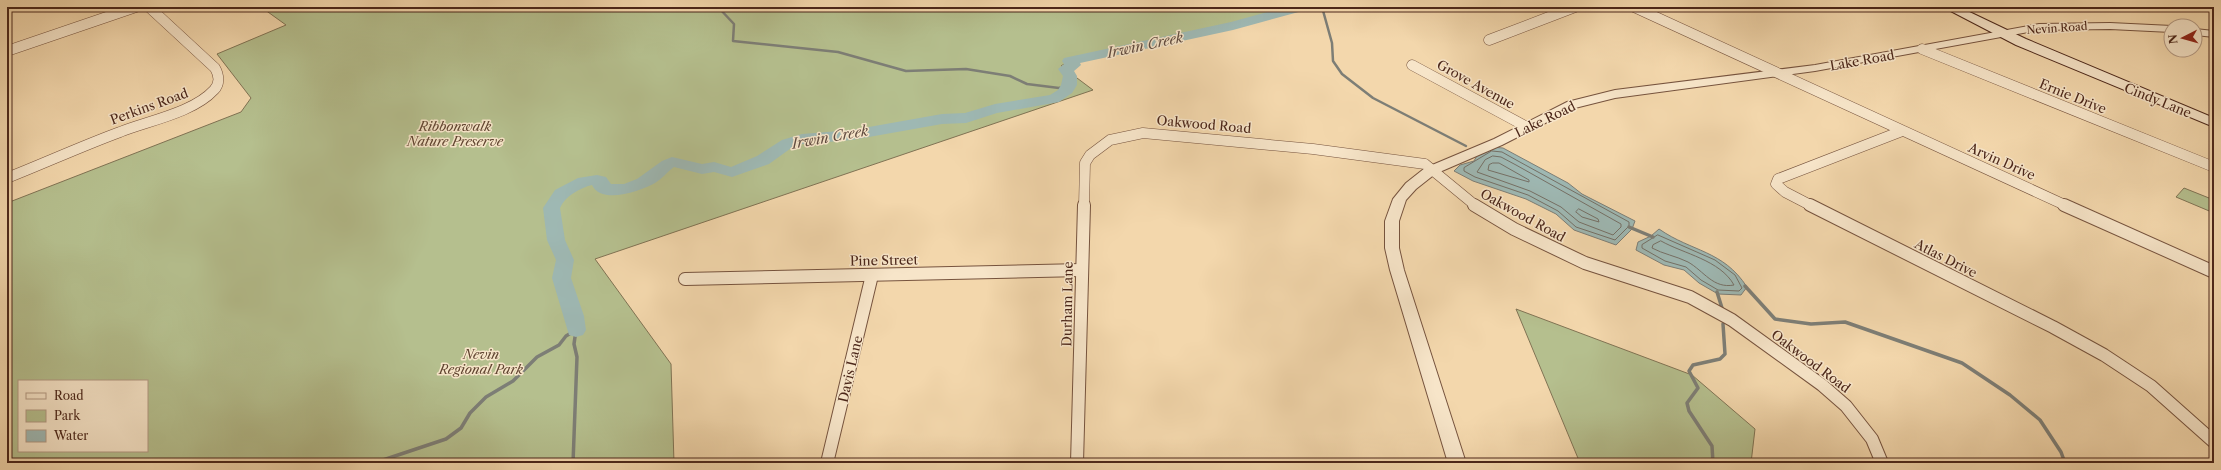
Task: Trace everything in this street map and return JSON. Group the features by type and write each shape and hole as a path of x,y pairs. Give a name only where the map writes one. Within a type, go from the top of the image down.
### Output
{"main road":[{"path":"1949,7 2002,34"},
{"name":"Cindy Lane","path":"2002,34 2214,123"},
{"name":"Cindy Lane","path":"2102,76 2214,119"}],"street":[{"path":"7,51 136,7"},
{"name":"Perkins Road","path":"7,178 101,138 190,106 213,91 219,80 217,70 149,7"},
{"path":"1489,40 1575,7"},
{"name":"Arvin Drive","path":"1634,7 2214,272"},
{"name":"Nevin Road","path":"2002,34 2050,26 2110,26 2163,29"},
{"path":"2203,33 2214,34"},
{"name":"Lake Road","path":"1457,463 1397,270 1392,242 1392,221 1400,199 1420,178 1434,169 1527,127 1561,109 1601,97 1780,73 2002,34"},
{"name":"Ernie Drive","path":"1922,49 2214,167"},
{"name":"Grove Avenue","path":"1412,65 1454,85 1527,127"},
{"name":"Atlas Drive","path":"1902,130 1778,179 1776,184 1785,192 2053,327 2104,355 2151,386 2214,442"},
{"name":"Oakwood Road","path":"1095,149 1117,138 1138,134 1156,133 1412,161 1426,164 1434,169 1473,204 1514,229 1585,263 1690,297 1732,320 1822,385 1846,406 1872,439 1882,463"},
{"name":"Durham Lane","path":"1077,463 1084,173 1086,163 1095,149"},
{"name":"Pine Street","path":"685,278 1082,270"},
{"name":"Davis Lane","path":"827,463 872,275"}],"green space":[{"name":"Ribbonwalk Nature Preserve","path":"261,7 1301,7 1233,26 1069,61 1061,66 1093,90 595,259 671,364 674,463 7,463 7,203 241,112 251,98 217,54 286,25"},
{"path":"2184,188 2214,200 2214,213 2176,197"},
{"path":"1516,309 1692,375 1755,429 1751,463 1580,463"}],"water":[{"path":"1491,147 1503,148 1568,183 1582,194 1635,221 1632,229 1616,245 1574,230 1556,214 1526,199 1473,181 1454,171 1460,165 1474,161 1479,152"},
{"path":"1659,229 1683,243 1717,258 1738,275 1747,287 1741,295 1718,294 1699,283 1684,270 1664,265 1636,250 1638,242 1651,236"}],"waterway":[{"path":"718,7 734,24 733,41 838,52 906,71 966,69 1010,76 1027,84 1059,88 1069,85"},
{"name":"Irwin Creek","path":"576,330 574,313 563,284 561,272 565,260 556,240 551,214 557,198 567,190 580,183 587,180 597,180 600,181 601,186 607,189 621,190 636,186 650,179 672,162 702,169 714,167 732,172 763,160 788,143 802,139 852,135 942,119 966,118 995,109 1054,99 1064,93 1069,85 1070,76 1065,69 1074,65 1069,61 1233,26 1301,7"},
{"path":"1322,7 1332,43 1333,61 1342,74 1373,98 1466,146"},
{"path":"1629,227 1653,237"},
{"path":"1745,286 1775,319 1811,324 1845,322 1962,363 2010,395 2040,420 2061,452 2065,463"},
{"path":"1717,292 1722,308"},
{"path":"1713,463 1712,446 1689,411 1687,403 1698,388 1689,371 1693,365 1720,359 1725,354 1723,324"},
{"name":"Irwin Creek","path":"374,463 446,439 461,428 470,413 486,397 513,381 537,357 559,345 566,336 576,330 574,344 577,357 573,463"}],"park label":[{"name":"Nevin Regional Park","path":"481,362"}]}
